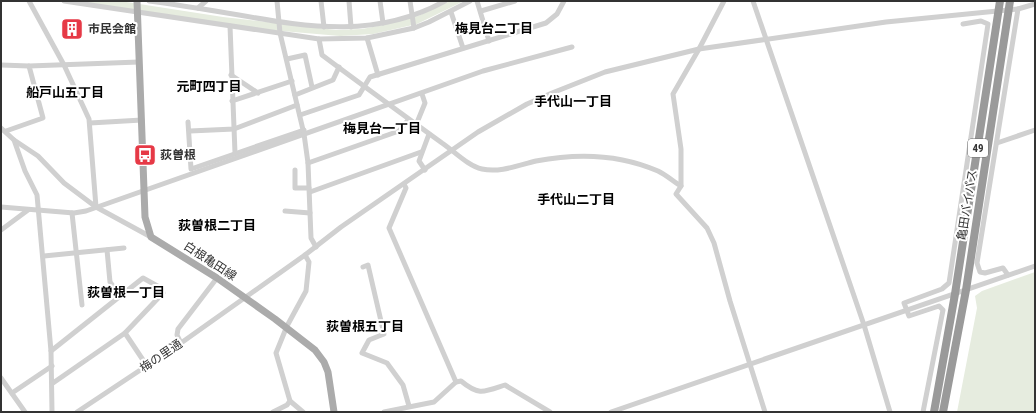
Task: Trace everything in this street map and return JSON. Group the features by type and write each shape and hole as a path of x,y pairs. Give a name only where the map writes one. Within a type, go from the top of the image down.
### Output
{"highway":[{"name":"亀田バイパス","path":"934,412 955,294 1000,5"},
{"name":"亀田バイパス","path":"943,412 966,290 1009,5"},
{"path":"948,412 956,347"}],"main road":[{"path":"137,1 145,217 151,237"},
{"name":"白根亀田線","path":"151,237 217,278 315,350 324,362 328,372 334,412"}],"street":[{"path":"29,1 64,65 90,123 96,206"},
{"path":"64,1 319,39 367,38 414,28 451,12 470,1"},
{"path":"149,1 279,22 324,27 352,27 383,23 412,16 444,1"},
{"path":"198,8 206,1"},
{"path":"277,1 280,33 304,132 310,190 311,238 316,247"},
{"path":"321,1 324,27"},
{"path":"349,1 352,27"},
{"path":"380,1 383,23"},
{"path":"410,1 414,28"},
{"path":"477,1 489,41"},
{"path":"481,11 515,1"},
{"path":"300,115 359,95 370,77 378,74 546,23 557,14 564,1"},
{"path":"724,1 700,49 673,94 681,149 681,186 676,194 707,228 714,243 730,301 765,412"},
{"path":"753,1 864,325 890,412"},
{"name":"梅の里通","path":"77,412 181,343 305,255 341,227 453,151 478,132 502,118 570,85 629,65 700,49 1000,5 1009,5 1018,9 1035,4"},
{"path":"1008,275 1003,268 984,273 980,272 977,263 1018,9"},
{"path":"451,12 463,48"},
{"path":"923,412 943,310 939,306 909,316 905,311 904,303 942,289 948,283 988,24 981,21 963,24"},
{"path":"230,26 235,153"},
{"path":"367,38 378,74"},
{"path":"319,39 322,55 408,120 474,166 490,170 513,167 563,156 577,155 609,158 658,171 681,186"},
{"path":"188,122 190,130 191,169 235,153 422,94 483,71 572,47"},
{"path":"286,59 305,55 312,87"},
{"path":"1,65 29,66 140,62"},
{"path":"3,130 43,118 29,66"},
{"path":"295,95 332,80 338,67"},
{"path":"231,75 258,93"},
{"path":"232,101 292,81"},
{"path":"416,125 425,103 422,94"},
{"path":"190,130 234,128 297,104"},
{"path":"90,123 142,120"},
{"path":"308,163 399,131 408,120"},
{"path":"3,130 14,140 38,156 64,183 96,206 151,237"},
{"path":"997,143 1035,130"},
{"path":"1,207 72,213 86,211 96,206 304,132"},
{"path":"425,170 419,162 421,152 429,134"},
{"path":"14,140 25,171 37,195 52,352 52,412"},
{"path":"958,217 968,150"},
{"path":"295,170 296,188 310,190 421,152"},
{"path":"404,184 406,188 389,228 456,382"},
{"path":"1,230 28,210"},
{"path":"285,211 310,214"},
{"path":"72,213 82,305"},
{"path":"44,256 124,248"},
{"path":"107,250 110,282 120,296"},
{"path":"303,412 290,401 276,353 286,329 306,291 309,262 305,255"},
{"path":"363,267 368,265 384,334 369,340 362,353 387,363 403,386 409,406"},
{"path":"611,412 1035,266"},
{"path":"52,352 143,278 161,288 163,293 125,333 53,382"},
{"path":"181,343 176,335 178,329 217,278"},
{"path":"125,333 147,366"},
{"path":"12,394 52,366"},
{"path":"2,380 25,412"},
{"path":"384,412 434,402 456,382 461,381 473,391 484,392 505,385 550,412"},
{"path":"273,412 287,405 290,401"}],"shaded area":[{"path":"76,1 120,1 223,17 336,30 362,29 378,26 418,16 450,1 464,1 417,24 373,34 340,36 270,30"},
{"path":"1035,272 1035,412 957,412 977,308 975,296 982,291"}],"place":[{"name":"市民会館","path":"72,29"},
{"name":"荻曽根","path":"145,155"}],"district":[{"name":"梅見台二丁目","path":"494,28"},
{"name":"元町四丁目","path":"209,86"},
{"name":"船戸山五丁目","path":"65,92"},
{"name":"手代山一丁目","path":"573,101"},
{"name":"梅見台一丁目","path":"382,128"},
{"name":"手代山二丁目","path":"576,199"},
{"name":"荻曽根二丁目","path":"217,225"},
{"name":"荻曽根一丁目","path":"126,292"},
{"name":"荻曽根五丁目","path":"365,326"}]}
